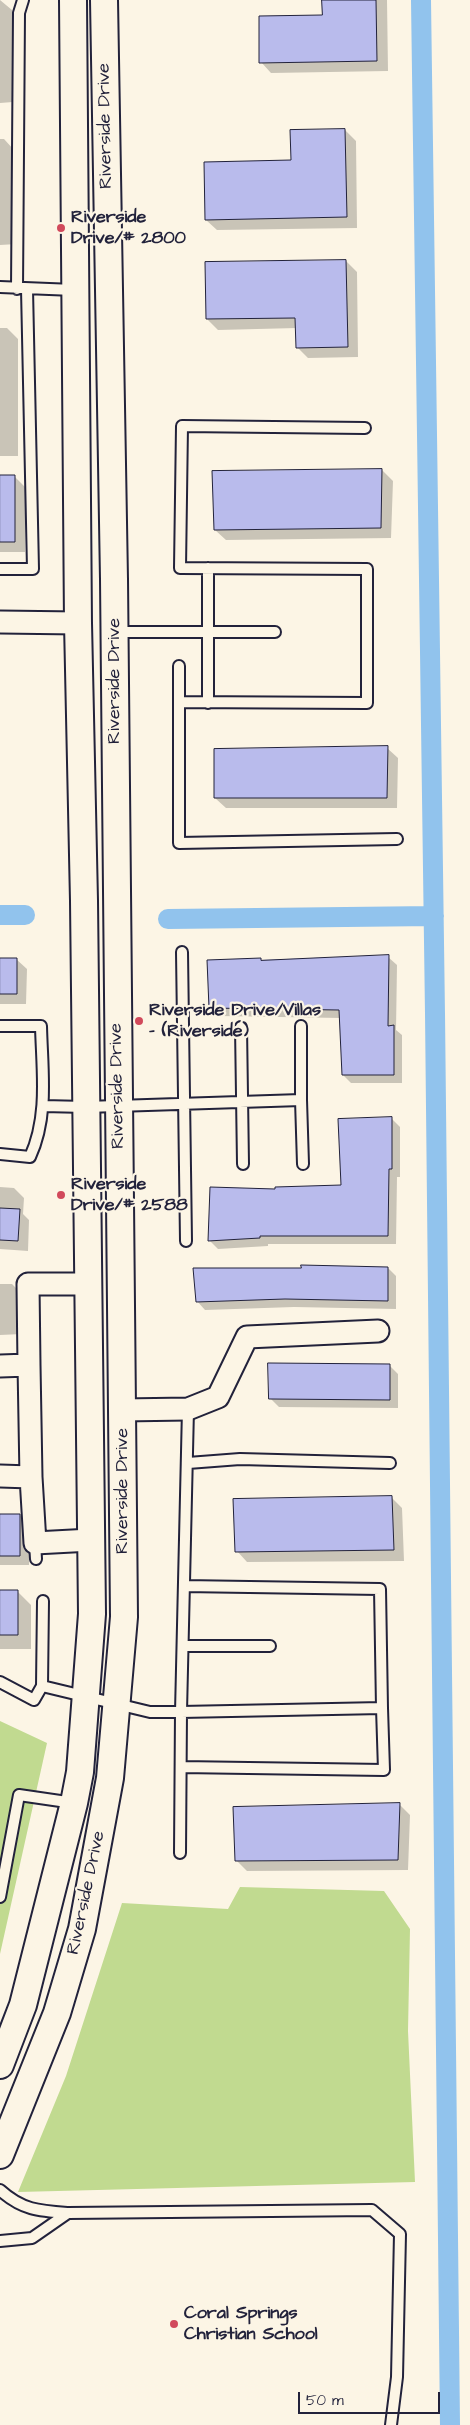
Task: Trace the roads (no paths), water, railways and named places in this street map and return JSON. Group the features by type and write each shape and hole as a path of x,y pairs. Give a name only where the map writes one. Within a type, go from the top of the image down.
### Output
{"street":[{"name":"Riverside Drive","path":"0,2065 23,2005 74,1803 80,1772 92,1614 78,623 73,0"},
{"name":"Riverside Drive","path":"0,2155 57,2013 82,1929 110,1778 124,1617 114,579 104,2"},
{"path":"0,622 78,623 89,618 99,606 114,579"},
{"path":"78,623 92,635 114,667"},
{"path":"88,1284 28,1284 31,1477 36,1551 91,1540"},
{"path":"122,1410 188,1409 218,1397 247,1337 378,1331"},
{"path":"0,1366 29,1365"},
{"path":"0,1476 31,1477"}],"lane":[{"path":"17,288 19,12 23,0"},
{"path":"0,287 76,290"},
{"path":"0,569 34,569 28,289"},
{"path":"179,702 366,703 366,569 180,568 182,426 364,428"},
{"path":"208,568 208,703"},
{"path":"114,632 275,632"},
{"path":"178,666 179,844 397,839"},
{"path":"182,952 186,1241"},
{"path":"0,1026 41,1026 42,1106 39,1137 30,1157 0,1154"},
{"path":"300,1026 303,1164"},
{"path":"241,1027 243,1164"},
{"path":"42,1106 86,1107 301,1100"},
{"path":"180,1853 180,1767 188,1409"},
{"path":"188,1463 240,1459 390,1463"},
{"path":"180,1767 384,1770 380,1589 184,1586"},
{"path":"0,1682 34,1700 42,1686 43,1601"},
{"path":"183,1646 270,1646"},
{"path":"42,1686 150,1712 382,1708"},
{"path":"0,1897 19,1795 74,1803"},
{"path":"0,2190 15,2203 40,2211 68,2213 372,2210 400,2234 397,2377 390,2425"},
{"path":"0,2241 32,2238 68,2213"}],"waterway":[{"path":"421,0 435,1013 450,2425"},
{"path":"0,915 25,915"},
{"path":"168,919 434,916"}],"place":[{"name":"Riverside Drive/# 2800","path":"61,228"},
{"name":"Riverside Drive/Villas - (Riverside)","path":"139,1021"},
{"name":"Riverside Drive/# 2588","path":"61,1195"},
{"name":"Coral Springs Christian School","path":"174,2324"}]}
